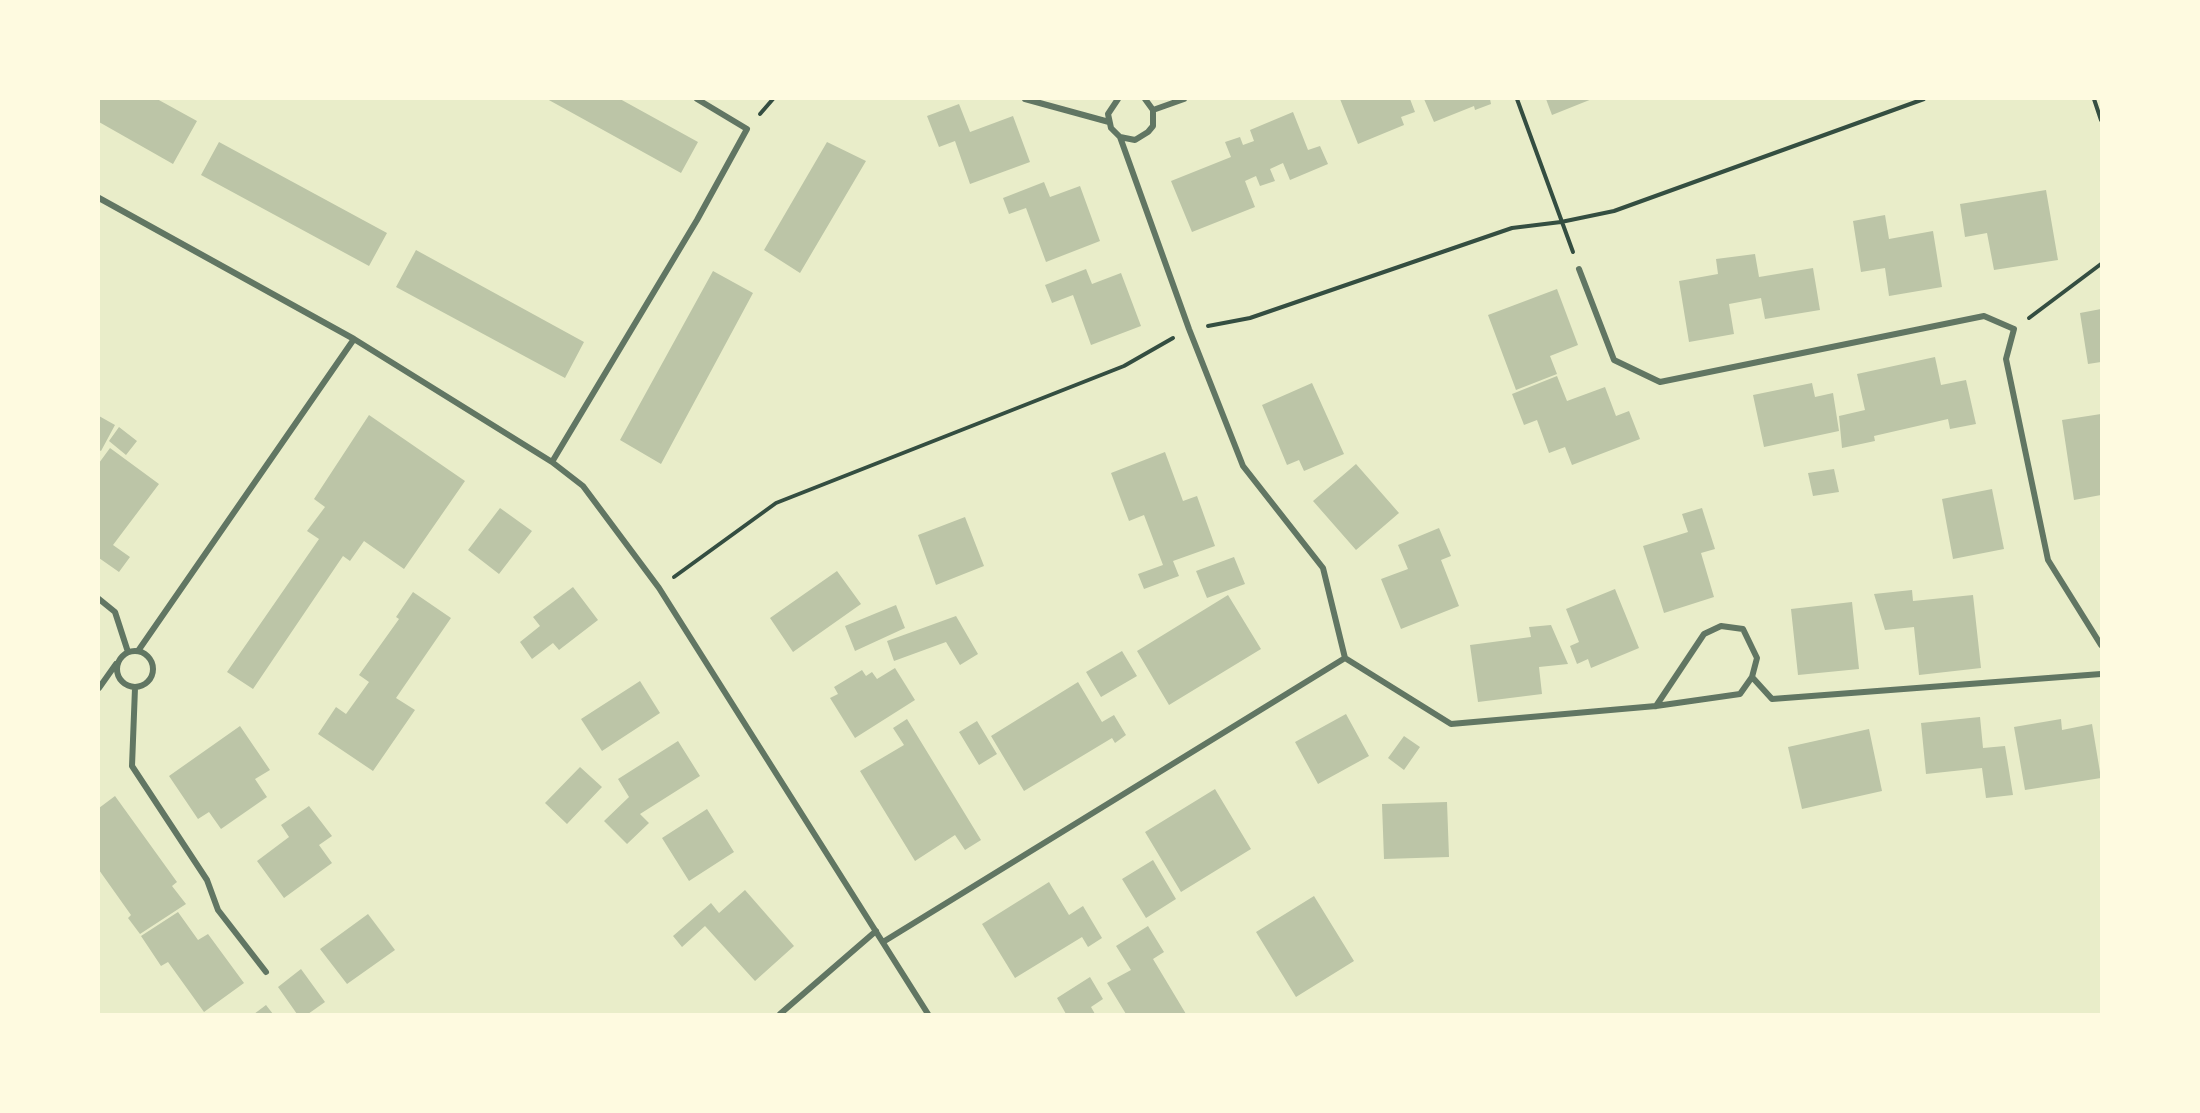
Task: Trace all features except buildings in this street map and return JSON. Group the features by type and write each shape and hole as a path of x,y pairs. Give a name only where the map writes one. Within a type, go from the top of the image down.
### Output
{"street":[{"path":"552,462 697,220 747,129 697,99"},
{"path":"1025,99 1109,122 1120,137 1188,329 1243,466 1323,568 1345,658 1451,724 1656,706 1740,694 1752,677 1757,658 1743,629 1721,626 1704,634 1656,706"},
{"path":"1109,122 1111,107 1118,99"},
{"path":"1120,137 1135,140 1153,126 1153,110 1145,99"},
{"path":"1153,110 1184,99"},
{"path":"99,198 354,339 552,462 583,486 659,588 928,1014"},
{"path":"1580,269 1614,360 1660,382 1984,316 2014,329 2006,359 2048,560 2101,645"},
{"path":"138,651 354,339"},
{"path":"99,599 115,612 128,652"},
{"path":"99,688 119,659 128,652 138,651 146,654 152,661 154,670 151,679 135,688 125,685 116,669 119,659"},
{"path":"883,942 1345,658"},
{"path":"1752,677 1772,699 1869,694 2101,675"},
{"path":"135,688 132,766 207,880 218,910 266,972"},
{"path":"780,1014 876,931"}],"path":[{"path":"1517,99 1580,269"},
{"path":"659,588 776,503 1124,366 1188,329 1250,318 1512,228 1562,222 1614,211 1924,99"},
{"path":"2094,99 2101,120"},
{"path":"2014,329 2101,264"}]}
